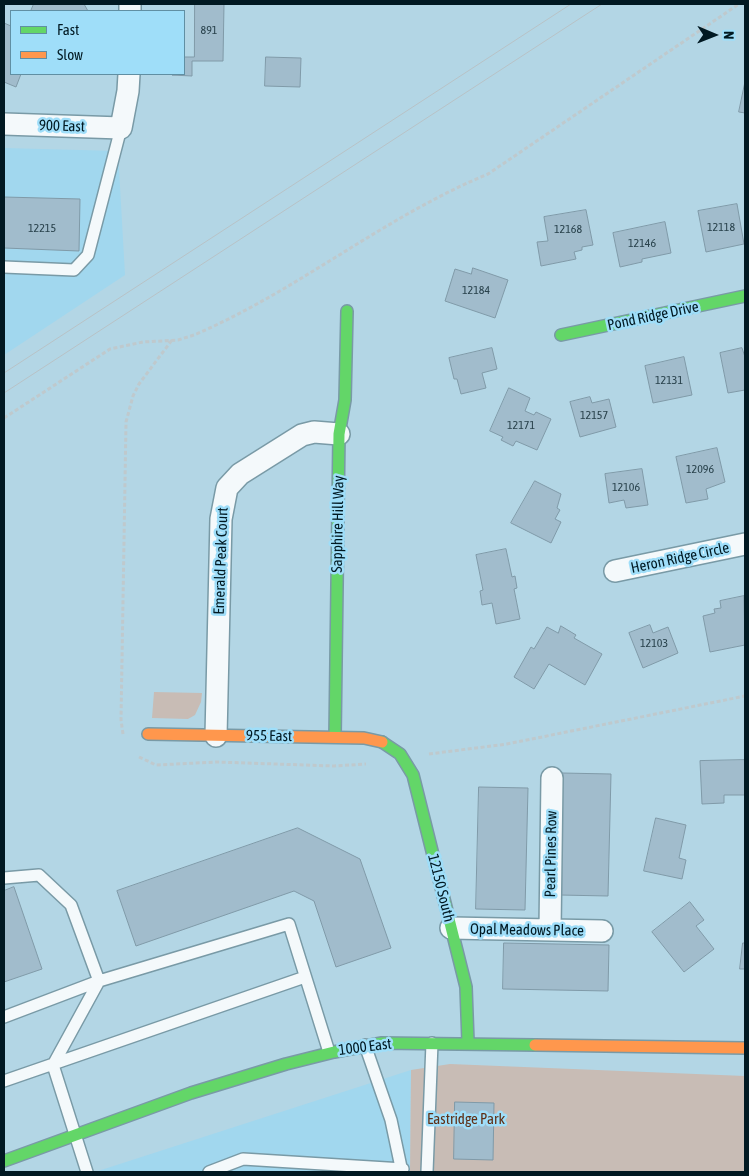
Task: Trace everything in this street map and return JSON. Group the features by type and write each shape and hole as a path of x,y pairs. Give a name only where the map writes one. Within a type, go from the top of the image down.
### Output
{"street":[{"path":"121,128 129,75"},
{"name":"900 East","path":"4,124 121,128"},
{"name":"Pond Ridge Drive","path":"561,335 745,296"},
{"name":"Sapphire Hill Way","path":"334,737 340,434 345,400 347,311"},
{"name":"Emerald Peak Court","path":"216,736 221,519 227,488 240,474 291,440 314,432 340,434"},
{"name":"Heron Ridge Circle","path":"615,571 745,544"},
{"name":"955 East","path":"148,734 364,738 389,744"},
{"name":"12150 South","path":"389,744 398,749 405,758 413,775 466,987 468,1042"},
{"name":"Pearl Pines Row","path":"550,930 552,778"},
{"name":"Opal Meadows Place","path":"451,928 602,931"},
{"name":"1000 East","path":"4,1161 286,1062 382,1042 745,1048"}],"lane":[{"path":"4,267 74,270 88,255 121,128"},
{"path":"4,878 39,875 71,906 99,981 53,1065 87,1172"},
{"path":"4,1017 99,981 289,924 329,1052"},
{"path":"4,1081 306,976"},
{"path":"427,1172 432,1043"},
{"path":"209,1172 243,1159 402,1170 391,1120 364,1045"}],"path":[{"path":"4,418 110,349 143,342 178,340 194,335 292,285 400,217 445,192 488,174 739,4"}],"shaded area":[{"path":"4,148 118,151 125,275 4,355"},
{"path":"411,1070 410,1172 95,1172"}],"green space":[{"path":"154,692 202,693 201,702 195,715 188,719 152,718"},
{"name":"Eastridge Park","path":"450,1064 745,1076 745,1172 410,1172 411,1070"}],"building":[{"path":"34,4 84,4 87,10 31,10"},
{"path":"195,4 224,4 223,61 192,61 192,76 172,75 185,75 185,57 194,57"},
{"path":"4,23 10,26 10,75 21,75 16,87 4,82"},
{"path":"266,57 301,58 300,87 265,86"},
{"path":"745,82 745,113 739,112"},
{"path":"4,197 80,199 79,251 4,248"},
{"path":"737,204 744,244 706,252 698,211"},
{"path":"586,210 593,245 582,247 582,250 574,252 576,259 541,266 537,242 548,241 544,217"},
{"path":"665,222 671,253 642,259 642,262 620,267 613,233"},
{"path":"473,268 508,280 495,318 445,301 455,269 471,274"},
{"path":"492,348 497,369 482,373 486,388 461,394 457,379 454,379 449,358"},
{"path":"742,348 745,357 745,390 728,393 720,353"},
{"path":"684,357 692,395 653,403 645,366"},
{"path":"509,388 530,398 525,411 534,415 536,412 551,419 537,450 516,441 513,446 501,440 503,437 490,431"},
{"path":"590,397 592,403 609,399 616,427 580,437 570,402"},
{"path":"717,448 725,482 706,489 708,499 686,503 676,457"},
{"path":"642,469 648,505 626,508 624,500 609,503 605,474"},
{"path":"535,481 561,494 557,508 560,510 555,519 561,522 551,543 511,523"},
{"path":"506,549 512,577 515,576 517,588 514,589 520,619 496,624 492,603 482,605 480,591 483,590 476,555"},
{"path":"744,596 745,645 710,652 703,616 715,613 714,609 721,608 720,601"},
{"path":"650,625 653,633 668,627 678,653 643,668 629,633"},
{"path":"561,626 576,635 574,638 602,654 585,685 549,664 534,689 514,677 531,647 534,649 547,627 558,633"},
{"path":"745,760 745,795 724,795 724,803 702,804 700,761"},
{"path":"562,773 611,774 608,896 559,895"},
{"path":"479,787 528,788 525,910 476,909"},
{"path":"656,818 686,825 679,858 686,860 682,879 644,871"},
{"path":"298,828 360,859 391,948 336,967 314,901 294,891 136,946 117,891"},
{"path":"14,887 42,969 4,982 4,891"},
{"path":"690,902 704,920 696,926 714,949 684,972 652,932"},
{"path":"504,943 609,945 608,991 503,989"},
{"path":"743,943 745,943 745,969 740,969"},
{"path":"455,1102 494,1103 493,1160 454,1159"}],"tram line":[{"path":"4,373 571,4"},
{"path":"4,393 602,4"}],"traffic: fast":[{"path":"561,335 745,296"},
{"path":"335,737 339,434 345,400 347,311"},
{"path":"382,742 400,754 413,775 466,987 468,1042"},
{"path":"4,1161 191,1093 286,1064 334,1052 382,1043 535,1045"}],"traffic: slow":[{"path":"148,734 364,738 382,742"},
{"path":"535,1045 745,1048"}]}
